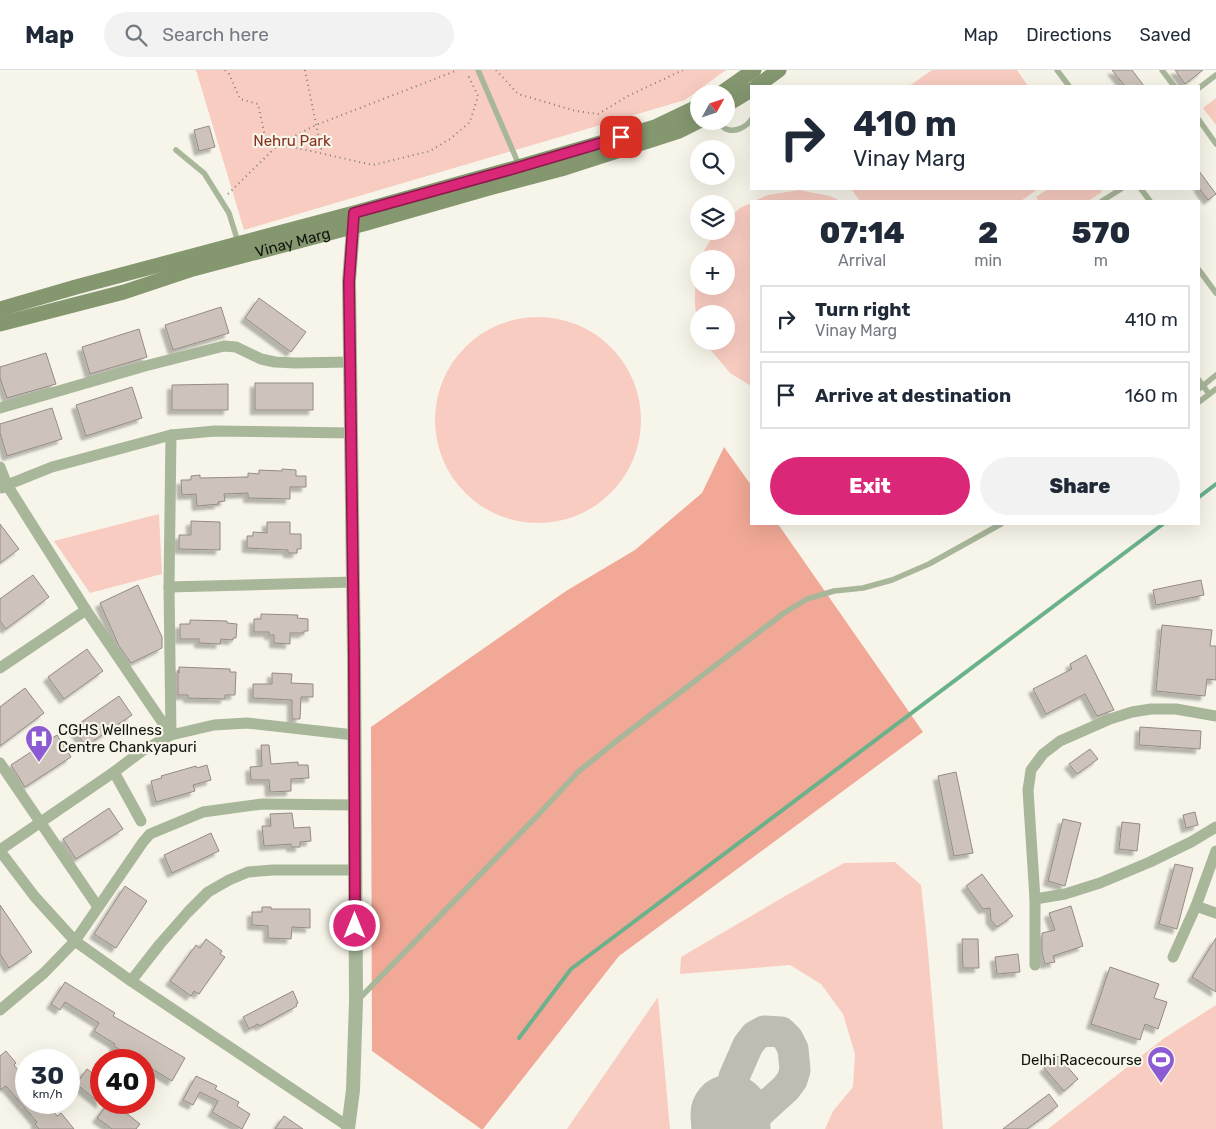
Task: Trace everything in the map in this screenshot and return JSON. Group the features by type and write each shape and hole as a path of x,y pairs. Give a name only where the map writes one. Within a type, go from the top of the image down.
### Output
{"main road":[{"path":"733,85 754,70"},
{"path":"758,85 779,70"},
{"path":"735,100 750,91"},
{"name":"Vinay Marg","path":"0,324 124,292 520,167 655,127 690,110"},
{"name":"Vinay Marg","path":"0,309 76,286 239,244 354,220 490,188 570,166 679,131 690,125"}],"street":[{"path":"354,220 349,282 353,582 356,1001 353,1090 348,1128 75,942 35,898 0,850 142,751 171,735 214,725 246,723 354,734"},
{"path":"0,408 145,366 224,346 236,347 261,359 275,362 350,362"},
{"path":"3,487 52,467 171,436 215,431 351,433"},
{"path":"171,436 171,735"},
{"path":"0,467 3,487 171,735"},
{"path":"170,587 353,582"},
{"path":"0,668 86,610"},
{"path":"1035,965 1035,899 1028,790 1031,770 1043,754 1060,742 1110,719 1132,712 1151,709 1176,709 1216,716"},
{"path":"0,763 98,907"},
{"path":"114,772 141,821"},
{"path":"0,1010 44,973 75,942 142,842 150,834 203,812 262,804 354,805"},
{"path":"1035,899 1065,894 1100,884 1150,862 1216,827"},
{"path":"1173,958 1196,906 1216,851"},
{"path":"131,981 188,912 208,892 229,880 248,872 273,870 355,870"},
{"path":"1196,906 1216,913"}],"lane":[{"path":"1057,70 1068,85"},
{"path":"1162,70 1173,85"},
{"path":"474,71 520,167"},
{"path":"1200,87 1216,76"},
{"path":"735,130 746,126 750,121"},
{"path":"1200,121 1216,144"},
{"path":"176,150 204,174 229,214 239,244"},
{"path":"1104,200 1118,190"},
{"path":"1200,271 1216,294"},
{"path":"1209,394 1200,385 1216,376"},
{"path":"1200,401 1216,389"},
{"path":"356,1001 538,816 578,772 784,613 807,599 834,591 863,588 892,580 929,564 999,525"}],"path":[{"path":"225,70 229,74 240,99 258,104 266,141 373,165 430,151 450,139 470,122 478,96 469,77 474,71"},
{"path":"305,70 322,154"},
{"path":"221,200 279,144 316,125 458,70"},
{"path":"496,70 518,94 576,111 598,114 628,96 683,70"}],"green space":[{"name":"Nehru Park","path":"196,70 726,70 706,85 690,85 690,96 685,100 244,230"},
{"path":"932,70 1017,70 1027,85 910,85"},
{"path":"1216,98 1216,125 1203,108"},
{"path":"799,190 830,196 839,200 756,200 768,195"},
{"path":"852,190 1037,190 1022,200 859,200"},
{"path":"1046,190 1101,190 1102,192 1090,200 1038,200 1036,197"},
{"path":"750,203 750,385 730,373 711,350 735,350 735,305 695,305 695,302 695,295 735,295 735,250 705,250 711,240 735,240 735,213"},
{"path":"548,317 578,324 604,340 618,354 634,380 640,400 640,440 634,460 618,486 604,500 578,516 558,522 528,523 498,516 472,500 458,486 442,460 436,440 435,410 442,380 458,354 472,340 498,324 518,318"},
{"path":"159,514 162,574 90,593 54,541"},
{"path":"895,862 921,885 943,1129 825,1129 833,1111 853,1087 855,1054 843,1014 821,984 790,965 680,974 681,957 844,863"},
{"path":"658,997 670,1129 567,1129"},
{"name":"Delhi Racecourse","path":"1216,1005 1216,1129 1048,1129 1163,1039"}],"shaded area":[{"path":"724,447 750,484 750,525 779,525 923,732 619,956 483,1129 481,1129 372,1051 371,727 566,591 635,550 702,493"}],"building":[{"path":"1112,70 1132,70 1143,85 1124,85"},
{"path":"1175,70 1203,70 1185,84"},
{"path":"209,126 215,147 199,151 194,130"},
{"path":"1200,172 1216,194 1208,200 1200,189"},
{"path":"259,298 306,332 291,352 245,318"},
{"path":"221,307 229,333 173,350 165,325"},
{"path":"139,329 147,357 90,374 82,347"},
{"path":"46,353 56,384 7,398 0,378 0,367"},
{"path":"255,383 313,383 313,410 255,410"},
{"path":"228,384 228,410 172,410 172,385"},
{"path":"132,387 142,418 86,436 76,405"},
{"path":"52,408 62,439 7,456 0,433 0,424"},
{"path":"282,469 296,470 296,476 306,476 306,487 290,487 290,499 248,498 248,493 224,494 225,501 218,502 219,504 197,506 196,494 182,495 181,480 191,480 191,476 200,475 200,478 248,477 248,473 259,474 259,470 282,471"},
{"path":"191,521 220,522 220,550 179,549 179,535 191,535"},
{"path":"267,522 290,522 290,534 301,534 301,549 297,549 297,553 288,553 288,550 247,548 247,536 253,536 253,532 267,533"},
{"path":"0,524 19,549 0,563"},
{"path":"33,575 49,597 6,629 0,621 0,599"},
{"path":"1201,580 1204,595 1156,605 1153,590"},
{"path":"138,585 162,637 162,648 131,663 119,646 100,603"},
{"path":"261,614 298,615 297,618 308,619 308,631 304,631 304,633 290,633 290,644 274,643 274,635 269,635 269,632 254,632 254,619 261,619"},
{"path":"190,620 227,621 227,623 237,624 236,638 233,638 233,640 221,639 220,644 199,643 199,639 180,639 180,624 190,624"},
{"path":"1162,625 1212,630 1210,646 1216,646 1216,680 1207,679 1205,696 1156,691"},
{"path":"87,649 103,671 64,699 48,677"},
{"path":"1086,655 1114,710 1097,716 1085,694 1046,714 1033,689 1072,669 1070,664"},
{"path":"179,667 230,669 230,672 236,672 235,695 225,695 225,699 188,698 188,695 178,695"},
{"path":"272,673 292,674 291,683 313,684 313,697 301,697 300,719 292,719 292,700 253,698 253,684 272,684"},
{"path":"25,688 44,713 0,746 0,707"},
{"path":"119,696 132,715 86,746 73,728"},
{"path":"1140,727 1201,731 1200,749 1139,745"},
{"path":"57,735 71,757 25,787 11,765"},
{"path":"261,745 269,745 271,764 298,762 298,765 308,765 309,778 291,779 291,791 270,792 269,780 251,780 250,767 262,766"},
{"path":"1090,749 1098,759 1077,774 1069,764"},
{"path":"207,765 211,780 193,785 195,791 156,802 151,781 162,778 161,776 196,766 197,768"},
{"path":"956,772 973,853 954,856 938,776"},
{"path":"109,808 123,829 76,859 63,839"},
{"path":"1195,812 1198,825 1186,828 1183,815"},
{"path":"292,813 294,828 310,827 311,841 300,842 300,847 291,847 291,844 264,846 262,826 271,826 270,814"},
{"path":"1063,819 1081,823 1065,886 1048,881"},
{"path":"1122,822 1140,824 1137,851 1119,849"},
{"path":"211,833 219,851 172,873 164,855"},
{"path":"1175,864 1193,868 1177,929 1159,924"},
{"path":"982,874 1013,916 997,927 991,920 990,908 983,909 966,886"},
{"path":"125,886 147,901 116,948 94,934"},
{"path":"0,905 32,952 9,968 0,954"},
{"path":"1071,906 1083,946 1053,956 1055,962 1045,964 1042,952 1042,933 1055,930 1049,913"},
{"path":"262,907 271,907 271,909 310,909 310,928 292,927 291,939 268,938 268,926 252,925 252,912 262,912"},
{"path":"1216,938 1216,992 1192,977"},
{"path":"206,939 222,951 220,954 225,957 199,994 194,991 191,996 170,981 196,945 200,948"},
{"path":"962,939 978,939 979,968 963,968"},
{"path":"1018,954 1020,972 997,974 995,957"},
{"path":"1110,967 1159,984 1154,998 1167,1002 1158,1029 1145,1024 1140,1040 1091,1024"},
{"path":"65,982 115,1013 113,1016 185,1058 172,1081 155,1071 155,1049 119,1049 114,1046 115,1044 94,1031 99,1023 65,1002 60,1010 51,1004"},
{"path":"293,991 298,1003 296,1004 297,1006 260,1026 258,1024 249,1029 243,1017"},
{"path":"6,1051 15,1062 15,1096 6,1086 0,1090 0,1056"},
{"path":"1058,1056 1078,1079 1064,1091 1044,1068"},
{"path":"87,1069 90,1071 90,1095 80,1087 80,1079"},
{"path":"196,1076 217,1086 215,1089 239,1102 237,1106 250,1114 242,1129 212,1112 218,1101 200,1092 193,1105 183,1100"},
{"path":"1049,1094 1058,1106 1027,1129 1003,1129"},
{"path":"30,1114 55,1114 57,1116 62,1114 74,1129 39,1129 35,1124 37,1122"},
{"path":"100,1114 127,1114 140,1124 136,1129 112,1129 97,1118"},
{"path":"284,1116 303,1129 275,1129"}],"waterway":[{"path":"1200,496 1216,484"},
{"path":"519,1038 571,969 1162,525"}],"taxiway":[{"path":"730,1114 734,1077 748,1045 755,1036 764,1031 781,1032 788,1039 793,1049 795,1070 792,1080 786,1088 752,1119 746,1129"}],"runway":[{"path":"730,1114 731,1129"}],"place":[{"name":"CGHS Wellness Centre Chankyapuri","path":"39,763"},
{"name":"Delhi Racecourse","path":"1161,1084"}],"route":[{"path":"355,926 354,657 349,282 354,213 621,137"}]}
